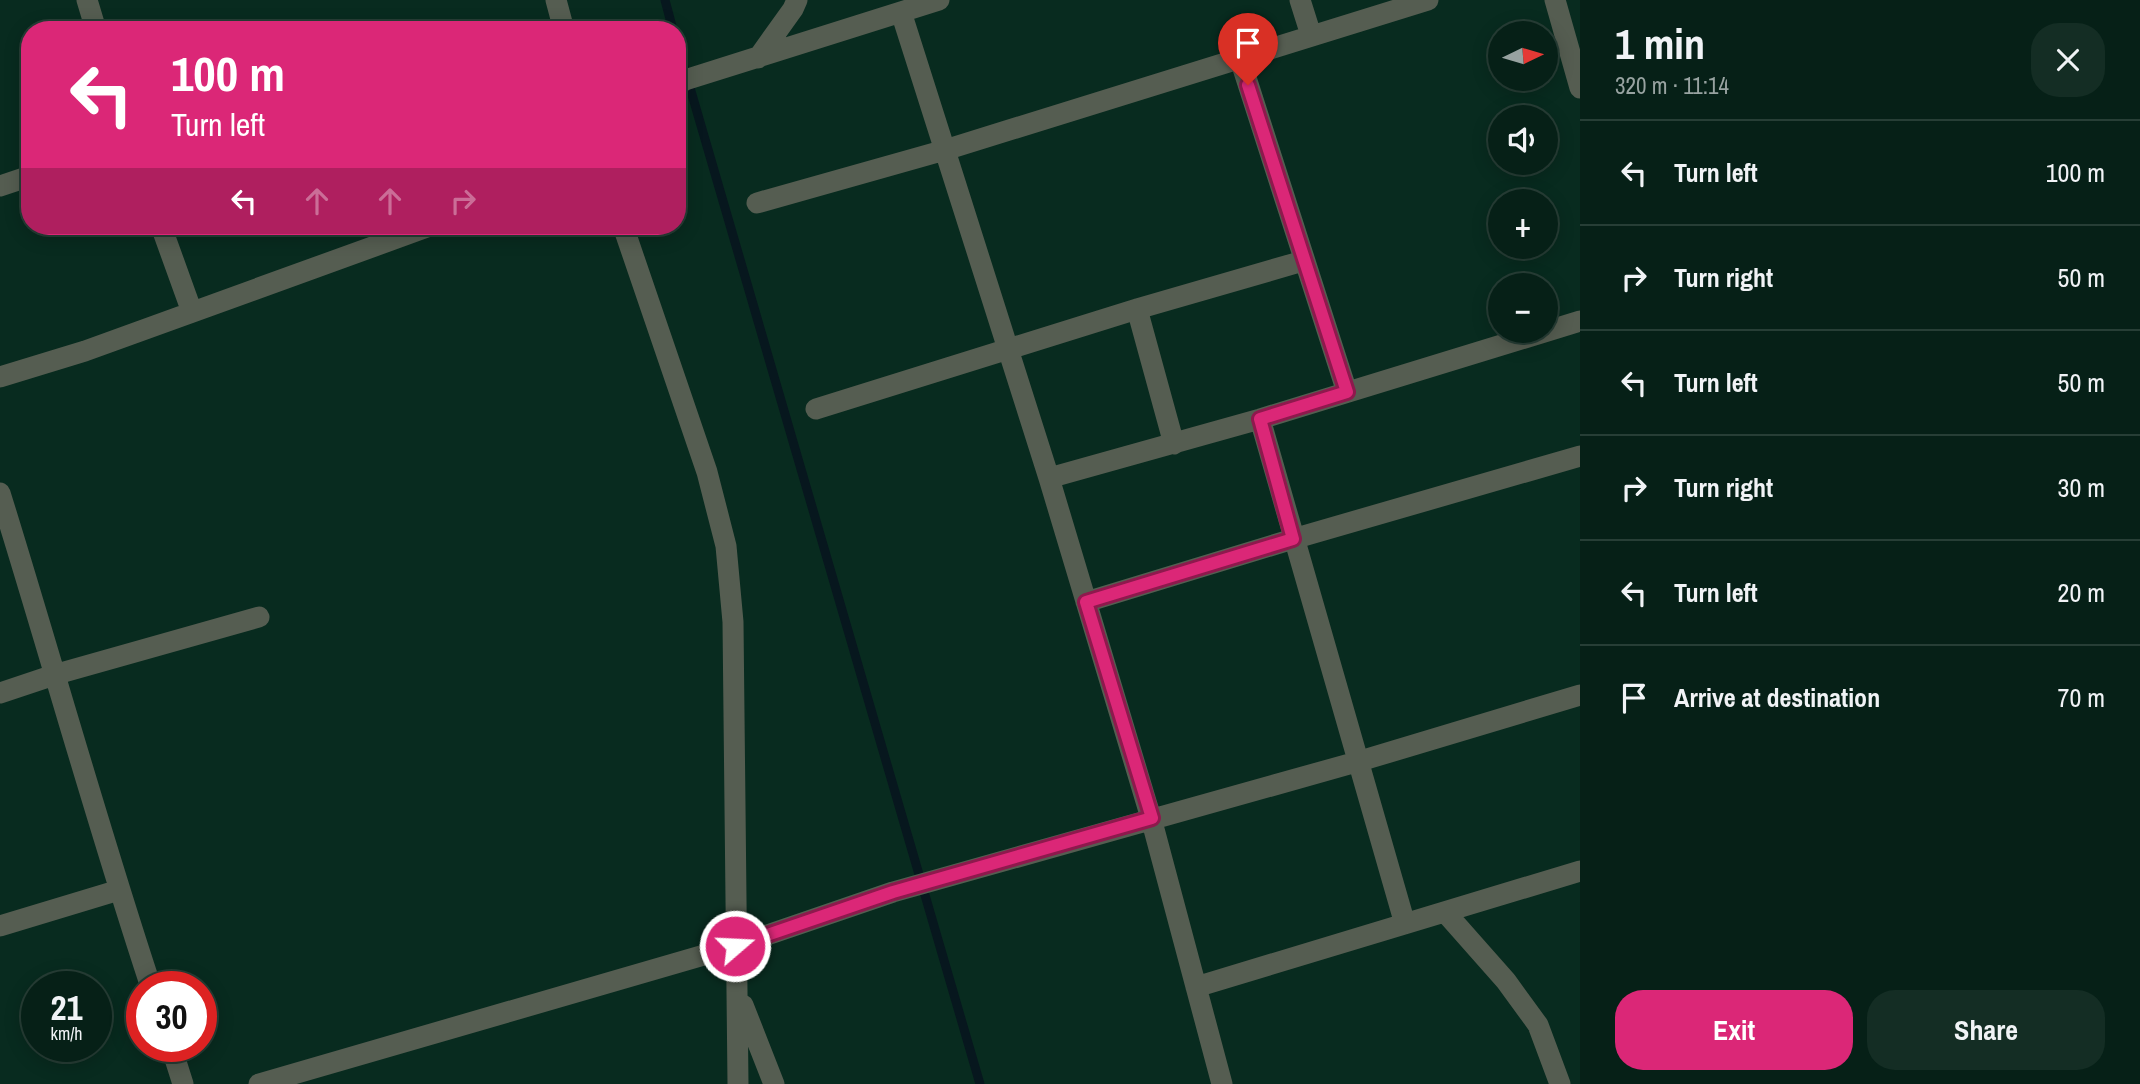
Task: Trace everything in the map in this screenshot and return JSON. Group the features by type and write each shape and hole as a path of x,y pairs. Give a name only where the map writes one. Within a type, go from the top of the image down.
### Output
{"street":[{"path":"87,0 93,21"},
{"path":"556,0 562,21"},
{"path":"758,58 797,0"},
{"path":"689,80 939,0"},
{"path":"1300,0 1311,35"},
{"path":"757,202 946,150 1428,0"},
{"path":"1555,0 1576,59 1580,89"},
{"path":"901,12 1049,478 1152,818 1222,1084"},
{"path":"1240,60 1347,392"},
{"path":"0,186 21,179"},
{"path":"165,235 192,312"},
{"path":"0,377 85,351 405,235"},
{"path":"626,235 707,472 726,546 733,622 738,1084"},
{"path":"816,409 1137,309 1303,261"},
{"path":"1137,309 1174,444"},
{"path":"1049,478 1260,419 1580,321"},
{"path":"1260,419 1405,924"},
{"path":"1086,602 1580,456"},
{"path":"0,493 146,971"},
{"path":"0,693 57,674 259,617"},
{"path":"259,1084 735,946 893,892 1360,761 1580,695"},
{"path":"1196,987 1580,871"},
{"path":"0,926 119,890"},
{"path":"1444,912 1506,981 1538,1025 1560,1084"},
{"path":"738,994 774,1084"},
{"path":"176,1062 183,1084"}],"waterway":[{"path":"665,0 671,21"},
{"path":"686,74 980,1084"}],"route":[{"path":"735,946 893,892 1152,818 1086,602 1293,539 1260,419 1347,392 1248,85"}]}
